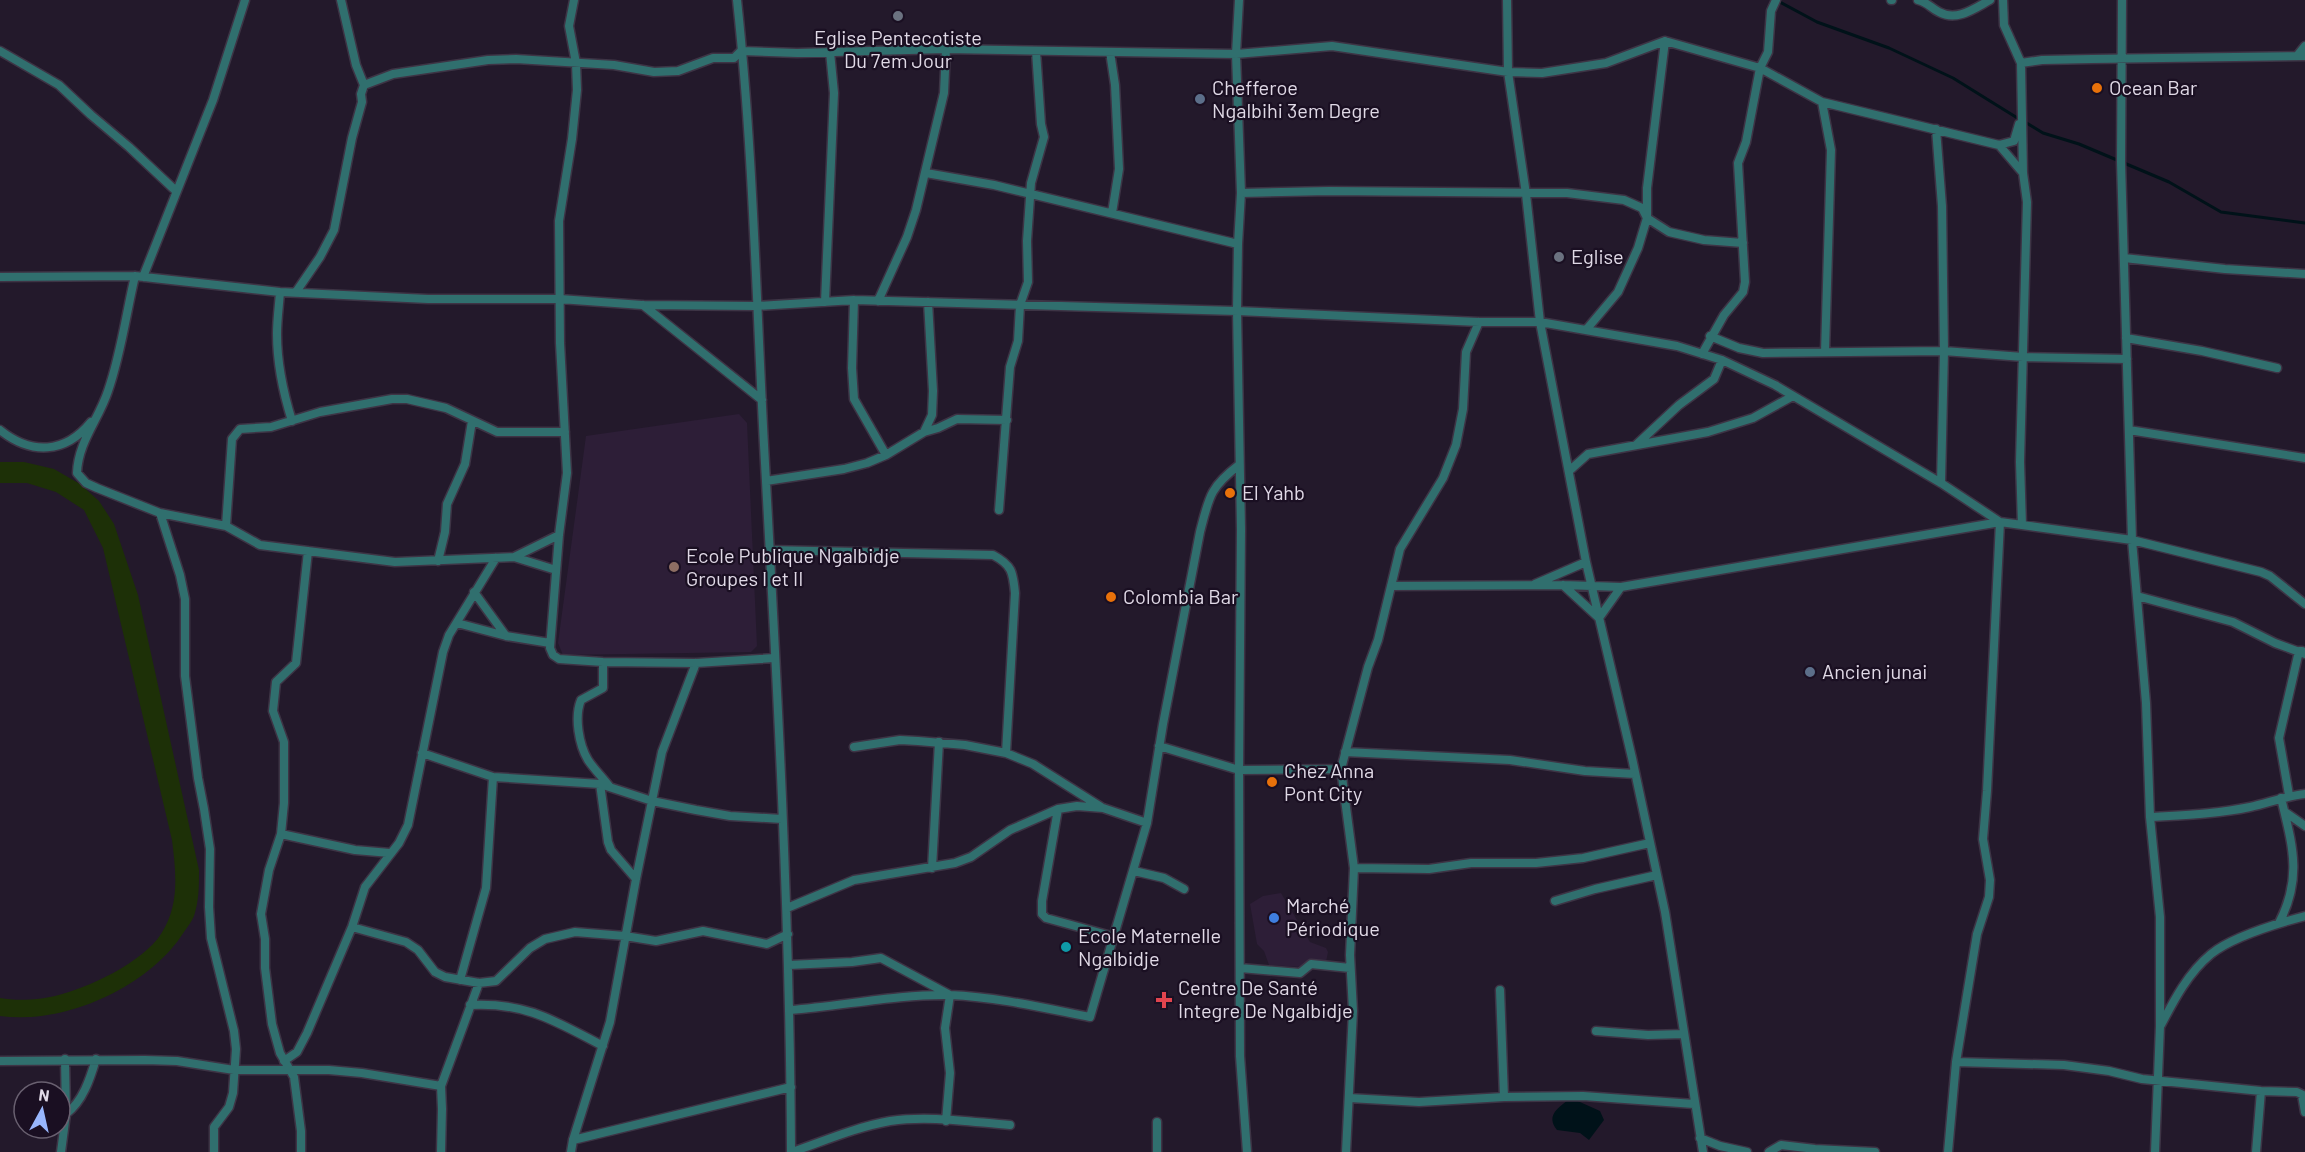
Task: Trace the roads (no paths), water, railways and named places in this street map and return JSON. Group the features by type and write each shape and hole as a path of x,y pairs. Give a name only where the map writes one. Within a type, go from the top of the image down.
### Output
{"street":[{"path":"245,0 213,100 139,277 113,375 101,410 77,457 77,473 86,483 160,513 226,526 260,545 395,562 514,557 556,570"},
{"path":"296,292 331,238 337,219 364,85 356,65 341,0"},
{"path":"574,0 569,26 576,63 577,90 572,139 559,207 560,343 567,473 550,643 554,655 559,659 603,662 696,663 775,658"},
{"path":"737,0 753,214 770,550 788,934 792,1152 889,1121 922,1119 1010,1125"},
{"path":"1239,0 1236,54 1241,193 1237,311 1240,1056 1247,1152"},
{"path":"1507,0 1508,72 1526,194 1540,322 1586,562 1665,912 1703,1152"},
{"path":"1702,354 1710,336 1743,292 1745,282 1738,163 1746,142 1760,68 1768,52 1771,11 1776,0"},
{"path":"1918,0 1927,3 1941,14 1959,15 1972,11 1990,0"},
{"path":"2003,0 2004,25 2021,63 2022,173 2027,202 2020,462 2022,525"},
{"path":"2122,0 2121,162 2132,540 2146,703 2150,817 2160,917 2160,1026 2155,1152"},
{"path":"364,85 393,74 488,60 516,59 614,65 654,72 678,70 713,58 734,58 741,51 830,52 946,49 1236,54 1332,46 1508,72 1542,73 1606,63 1665,41 1760,68 1822,102 1999,145 2014,141 2017,127 2022,124"},
{"path":"1586,330 1618,291 1638,248 1647,218 1647,188 1665,41"},
{"path":"2021,63 2042,60 2301,56 2305,46"},
{"path":"878,301 907,237 926,173 944,93 946,49"},
{"path":"0,51 59,85 176,191"},
{"path":"999,510 1010,368 1018,341 1020,305 1028,282 1027,241 1031,183 1044,137 1036,51"},
{"path":"825,302 834,93 830,52"},
{"path":"1110,52 1115,85 1119,169 1112,213"},
{"path":"1822,102 1831,150 1825,352"},
{"path":"1936,129 1942,206 1944,351 1941,483"},
{"path":"1999,145 2022,173"},
{"path":"926,173 1030,193 1238,244"},
{"path":"1241,193 1329,191 1567,193 1624,200 1642,208 1647,218 1669,232 1704,240 1743,243"},
{"path":"2124,258 2225,269 2305,274"},
{"path":"0,277 139,277 280,292 428,299 560,299 642,305 756,306 854,300 1237,311 1479,322 1540,322 1677,346 1722,360 1775,385 1941,483 2000,522"},
{"path":"280,292 277,331 278,360 282,391 292,421"},
{"path":"854,300 852,368 854,399 886,455"},
{"path":"924,432 932,415 933,391 928,302"},
{"path":"642,305 762,400"},
{"path":"1346,1152 1353,1011 1350,968 1354,868 1341,769 1368,667 1378,640 1400,549 1443,478 1451,460 1463,409 1466,352 1479,322"},
{"path":"1710,336 1739,348 1763,353 1944,351 2023,357 2127,359"},
{"path":"2126,338 2202,351 2277,368"},
{"path":"1635,446 1679,405 1714,379 1722,360"},
{"path":"1569,471 1588,454 1708,432 1753,418 1793,396"},
{"path":"226,526 232,439 240,429 271,427 321,412 392,399 407,399 446,408 497,432 565,432"},
{"path":"0,430 19,443 34,448 55,447 88,426 101,410"},
{"path":"932,415 938,428"},
{"path":"766,481 844,469 867,463 886,455 924,432 957,419 1007,420"},
{"path":"438,561 446,532 447,504 465,464 472,421"},
{"path":"2129,430 2305,458"},
{"path":"790,1010 950,995 1019,1003 1090,1017 1147,823 1159,746 1200,532 1208,502 1218,483 1239,465"},
{"path":"160,513 186,599 185,676 210,849 211,938 234,1031 236,1049 233,1094 229,1107 214,1126 214,1152"},
{"path":"1391,586 1592,585 1621,587 2000,522 2132,540 2261,572 2270,576 2305,604"},
{"path":"1948,1152 1956,1062 1977,934 1989,897 1983,839 1988,791 2000,522"},
{"path":"514,557 559,535"},
{"path":"770,550 993,555 1007,562 1014,577 1015,593 1006,753"},
{"path":"301,1152 296,1088 272,1024 261,914 269,870 281,834 284,803 284,742 273,711 276,682 296,663 308,551"},
{"path":"284,1061 301,1047 352,927 365,887 399,843 408,825 443,652 449,635 496,558"},
{"path":"1532,585 1586,562"},
{"path":"1563,585 1599,618"},
{"path":"1599,618 1621,587"},
{"path":"474,592 506,636"},
{"path":"2137,596 2233,622 2303,652 2279,738 2285,797 2284,812 2292,839 2294,863 2287,908 2279,922"},
{"path":"457,623 506,636 550,643"},
{"path":"603,662 603,688 581,700 578,725 583,750 605,785 608,842 611,850 636,879"},
{"path":"571,1152 610,1022 662,752 696,663"},
{"path":"854,747 900,740 939,742 1006,753 1033,764 1103,808 1147,823"},
{"path":"932,868 939,742"},
{"path":"1159,746 1239,770 1341,769"},
{"path":"1345,752 1510,760 1585,771 1635,774"},
{"path":"422,753 492,777 605,785 652,801 730,816 782,819"},
{"path":"1619,772 1632,758"},
{"path":"460,980 486,888 492,777"},
{"path":"2150,817 2223,812 2305,794"},
{"path":"787,908 854,880 955,863 971,857 1010,830 1058,809 1077,806 1103,808"},
{"path":"1058,809 1042,901 1042,914 1046,918 1115,936"},
{"path":"2284,812 2305,826"},
{"path":"281,834 355,850 390,853"},
{"path":"1354,868 1429,869 1471,863 1536,863 1583,858 1650,843"},
{"path":"1134,871 1164,878 1184,889"},
{"path":"1555,901 1657,875"},
{"path":"2160,1026 2183,985 2211,954 2230,943 2279,922 2305,916"},
{"path":"352,927 406,942 417,950 435,972 479,983 496,981 530,948 545,939 575,932 656,941 703,932 767,944 788,934"},
{"path":"789,965 881,958 950,995"},
{"path":"1240,968 1299,973 1311,964 1350,968"},
{"path":"441,1152 441,1086 479,983"},
{"path":"1500,990 1504,1097"},
{"path":"946,1121 950,1073 945,1028 950,995"},
{"path":"470,1005 499,1004 548,1017 603,1046"},
{"path":"1596,1031 1648,1035 1684,1034"},
{"path":"65,1059 65,1080"},
{"path":"72,1109 76,1106 90,1078 96,1059"},
{"path":"0,1060 177,1061 234,1070 329,1070 362,1073 441,1086"},
{"path":"1956,1062 2064,1065 2157,1080 2261,1091 2297,1092 2304,1095 2305,1112"},
{"path":"573,1140 791,1087"},
{"path":"2256,1152 2261,1091"},
{"path":"1348,1098 1419,1102 1504,1097 1583,1096 1694,1104"},
{"path":"1157,1122 1157,1152"},
{"path":"1700,1138 1720,1146 1747,1152"},
{"path":"1769,1152 1781,1145 1875,1152"}],"waterway":[{"path":"1778,1 1817,22 1889,48 1953,78 2019,119"},
{"path":"2025,122 2043,133 2079,144 2169,182 2221,212 2305,223"}],"place":[{"name":"Eglise Pentecotiste Du 7em Jour","path":"898,16"},
{"name":"Ocean Bar","path":"2097,88"},
{"name":"Chefferoe Ngalbihi 3em Degre","path":"1200,99"},
{"name":"Eglise","path":"1559,257"},
{"name":"El Yahb","path":"1230,493"},
{"name":"Ecole Publique Ngalbidje Groupes I et II","path":"674,567"},
{"name":"Colombia Bar","path":"1111,597"},
{"name":"Ancien junai","path":"1810,672"},
{"name":"Chez Anna Pont City","path":"1272,782"},
{"name":"Marché Périodique","path":"1274,918"},
{"name":"Ecole Maternelle Ngalbidje","path":"1066,947"},
{"name":"Centre De Santé Integre De Ngalbidje","path":"1164,1000"}]}
